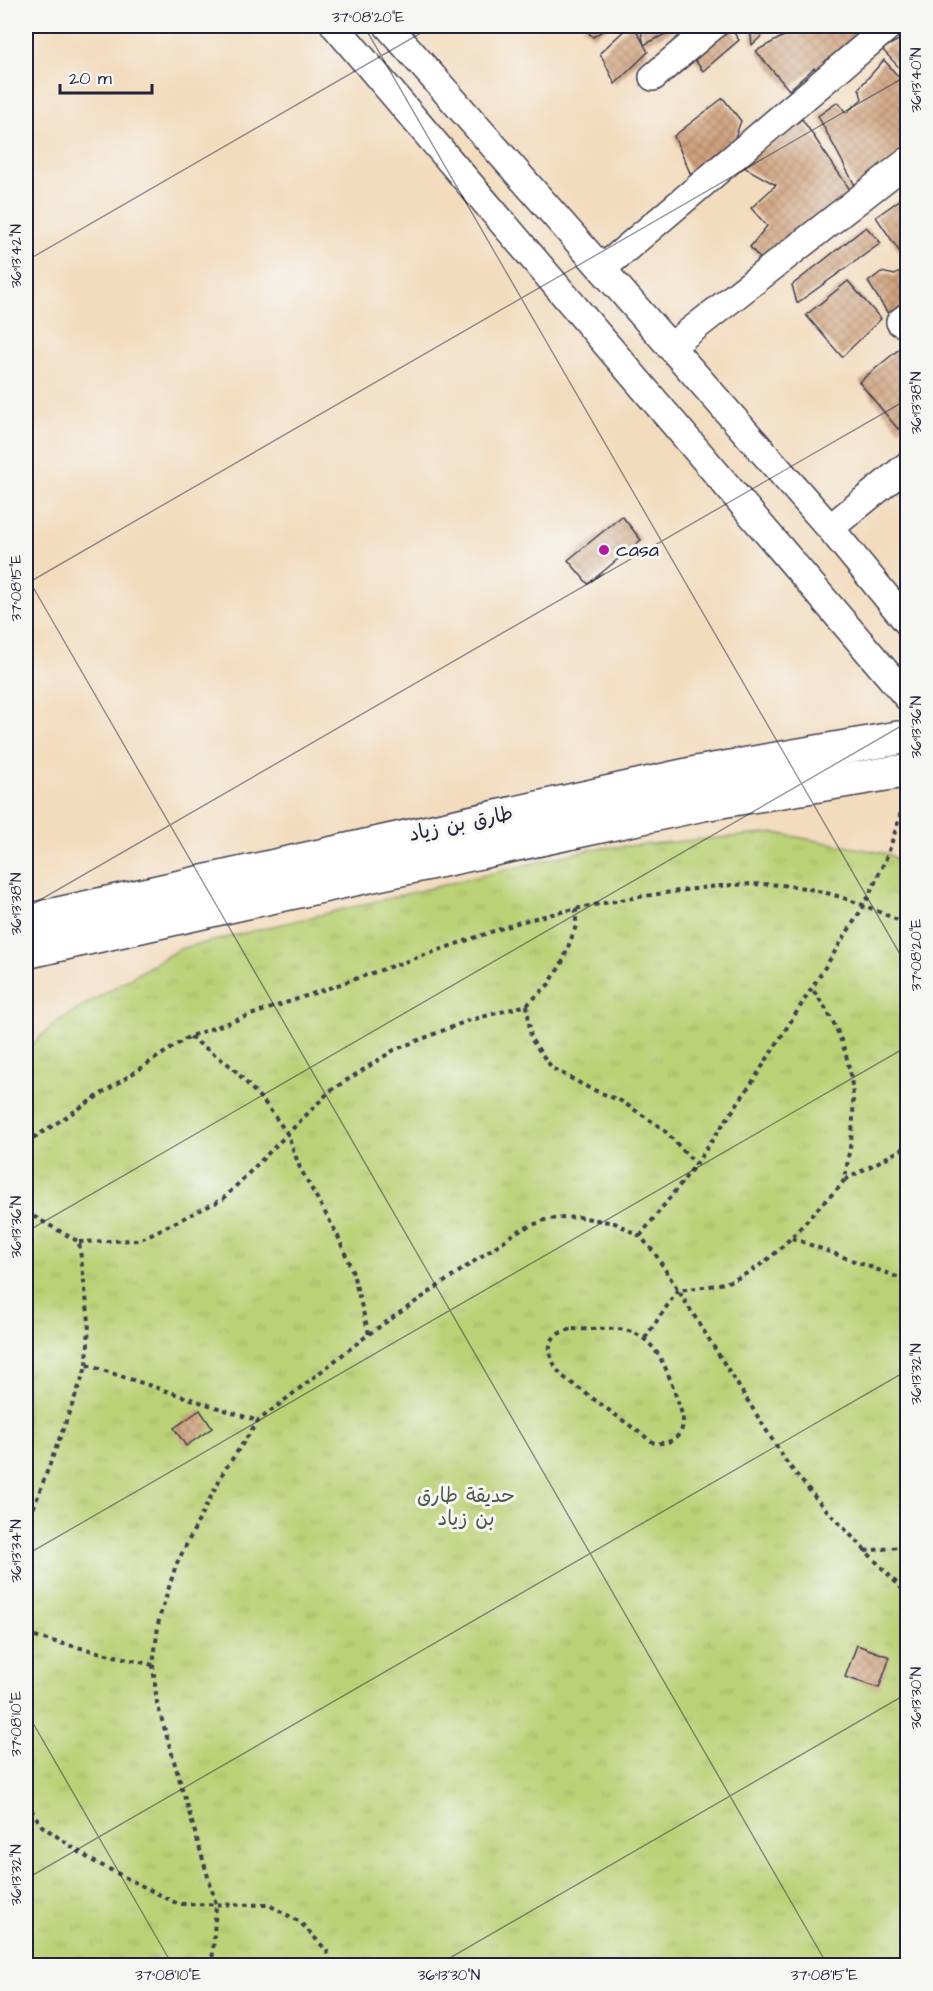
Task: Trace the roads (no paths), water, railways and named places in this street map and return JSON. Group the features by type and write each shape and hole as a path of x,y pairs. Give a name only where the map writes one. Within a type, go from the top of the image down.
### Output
{"main road":[{"path":"28,946 243,903 703,804 903,783 896,755 903,727"},
{"name":"طارق بن زياد","path":"28,946 696,772 903,727"}],"street":[{"path":"335,26 908,698"},
{"path":"388,26 830,528 908,623"},
{"path":"653,76 713,26"},
{"path":"602,268 889,26"},
{"path":"670,347 908,161"},
{"path":"830,528 908,465"}],"place":[{"name":"casa","path":"604,550"}],"park label":[{"name":"حديقة طارق بن زياد","path":"466,1508"}]}
